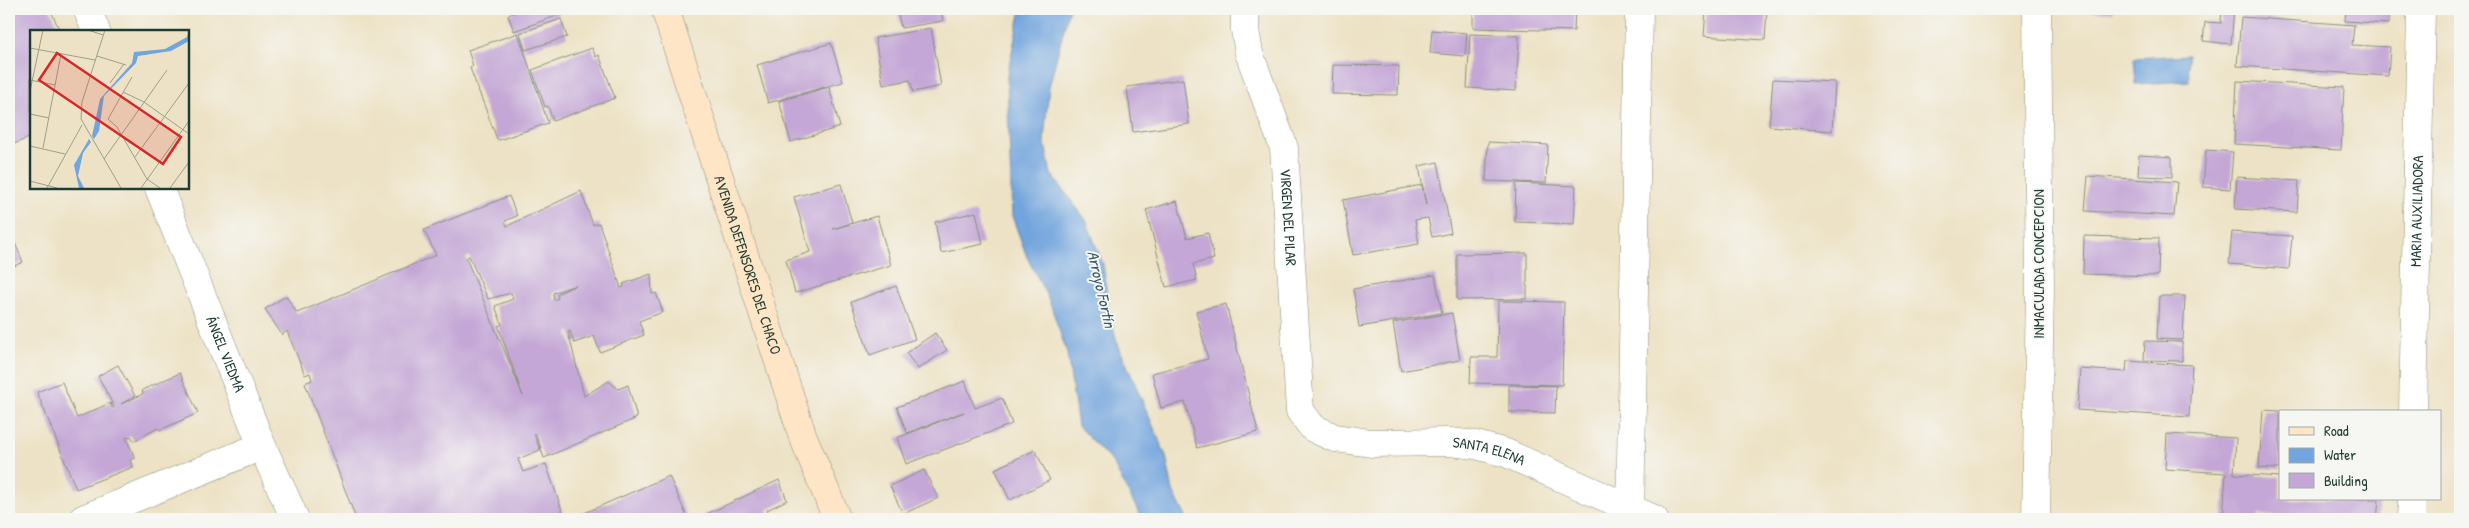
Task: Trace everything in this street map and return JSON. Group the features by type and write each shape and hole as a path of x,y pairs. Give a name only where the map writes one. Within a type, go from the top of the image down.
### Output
{"main road":[{"name":"AVENIDA DEFENSORES DEL CHACO","path":"665,9 802,434 838,519"}],"street":[{"path":"87,9 96,30"},
{"name":"VIRGEN DEL PILAR","path":"1245,9 1245,30 1249,53 1284,148 1300,411 1313,428"},
{"path":"1638,516 1639,9"},
{"name":"INMACULADA CONCEPCION","path":"2036,519 2040,287 2038,9"},
{"name":"MARIA AUXILIADORA","path":"2413,410 2421,9"},
{"name":"ÁNGEL VIEDMA","path":"159,189 262,446 295,519"},
{"name":"SANTA ELENA","path":"1313,428 1335,438 1371,443 1450,442 1476,445 1506,453 1638,516"},
{"path":"83,519 262,446"},
{"path":"2411,519 2412,500"}],"water":[{"name":"Arroyo Fortín","path":"1021,9 1069,9 1049,87 1044,139 1051,174 1086,220 1103,264 1109,311 1117,342 1166,456 1173,491 1187,519 1142,519 1113,463 1078,426 1067,353 1049,300 1027,257 1012,216 1007,76"},
{"path":"2188,55 2189,81 2136,84 2134,58"}],"building":[{"path":"9,9 50,9 60,30 30,30 30,137 9,146"},
{"path":"524,9 557,9 559,15 514,31 508,15"},
{"path":"897,9 941,9 943,21 901,28"},
{"path":"1473,9 1575,9 1574,31 1473,28"},
{"path":"1706,9 1767,9 1765,40 1704,36"},
{"path":"2081,9 2113,9 2113,12 2081,11"},
{"path":"2222,9 2234,9 2231,44 2203,41 2205,22 2221,23"},
{"path":"2346,9 2390,9 2388,24 2345,21"},
{"path":"2241,17 2354,25 2352,45 2390,47 2388,76 2237,66"},
{"path":"561,19 567,37 525,50 520,33"},
{"path":"931,28 941,86 913,92 910,80 883,85 875,38"},
{"path":"1432,30 1467,33 1465,56 1430,53"},
{"path":"518,33 548,123 499,140 470,68 473,66 468,50"},
{"path":"1470,34 1519,36 1516,91 1467,88"},
{"path":"831,43 843,82 768,103 757,65"},
{"path":"592,48 596,57 599,55 615,98 553,121 548,106 545,107 532,70"},
{"path":"1333,65 1399,66 1398,95 1332,94"},
{"path":"1183,79 1189,124 1133,132 1127,87"},
{"path":"1773,79 1835,82 1832,131 1769,126"},
{"path":"2237,81 2344,87 2341,150 2234,144"},
{"path":"829,87 840,127 791,142 779,101"},
{"path":"1488,142 1548,145 1546,183 1486,181"},
{"path":"2206,150 2233,152 2230,189 2203,187"},
{"path":"2139,155 2172,157 2172,177 2138,176"},
{"path":"1438,162 1451,233 1432,237 1428,218 1415,220 1419,244 1353,255 1343,200 1422,185 1426,205 1419,166"},
{"path":"2088,176 2177,182 2174,216 2085,211"},
{"path":"2237,177 2299,181 2297,212 2235,209"},
{"path":"1516,183 1576,186 1574,224 1515,222"},
{"path":"841,184 852,223 833,229 877,216 891,265 795,293 786,260 810,252 794,197"},
{"path":"581,191 593,225 599,223 621,288 624,287 623,284 651,274 652,294 656,293 663,312 639,321 644,335 600,352 594,336 574,343 570,331 568,332 584,396 609,381 618,389 628,385 637,418 544,458 536,434 534,434 540,450 518,459 523,472 546,464 565,519 356,519 305,383 312,380 310,373 305,375 287,331 282,335 265,309 286,296 297,313 436,255 424,230 509,196 517,216 505,221 507,226","holes":["469,256 488,299 511,293 513,299 495,306 502,324 498,326 523,396 466,258","576,285 557,294 558,298 554,300 553,293"]},
{"path":"1177,201 1187,238 1208,233 1214,259 1193,264 1197,280 1166,287 1146,210"},
{"path":"976,212 983,244 941,253 935,222"},
{"path":"9,229 23,262 9,268"},
{"path":"2232,232 2292,236 2289,269 2229,264"},
{"path":"2084,236 2159,238 2158,276 2083,274"},
{"path":"1527,253 1527,299 1457,300 1457,254"},
{"path":"1435,275 1442,313 1359,327 1353,289"},
{"path":"896,286 915,339 870,355 851,302"},
{"path":"2159,296 2185,296 2183,340 2157,339"},
{"path":"1498,301 1564,302 1562,385 1470,383 1471,357 1497,357"},
{"path":"1226,304 1258,432 1197,448 1185,402 1161,408 1152,373 1208,359 1196,311"},
{"path":"1452,313 1460,360 1401,371 1393,323"},
{"path":"935,333 947,350 918,369 906,353"},
{"path":"2145,341 2182,342 2182,361 2144,360"},
{"path":"2127,361 2192,365 2189,417 2077,410 2080,369 2126,372"},
{"path":"118,365 135,396 121,404 143,394 142,390 180,373 198,413 160,430 158,428 134,441 131,436 126,438 135,458 130,460 133,467 76,489 37,392 62,382 77,418 110,403 112,408 114,407 98,376"},
{"path":"965,381 975,408 1002,398 1012,424 906,464 897,438 964,412 907,433 897,407"},
{"path":"1509,385 1556,386 1555,413 1509,412"},
{"path":"2263,410 2279,411 2279,469 2259,468"},
{"path":"2167,434 2236,438 2234,474 2279,477 2279,500 2379,500 2377,519 2321,519 2259,515 2258,519 2223,519 2226,473 2165,469"},
{"path":"1035,450 1050,480 1010,500 995,469"},
{"path":"924,470 938,498 903,514 890,486"},
{"path":"669,476 688,519 584,519 582,514"},
{"path":"779,480 787,500 767,510 772,519 696,519"}]}
